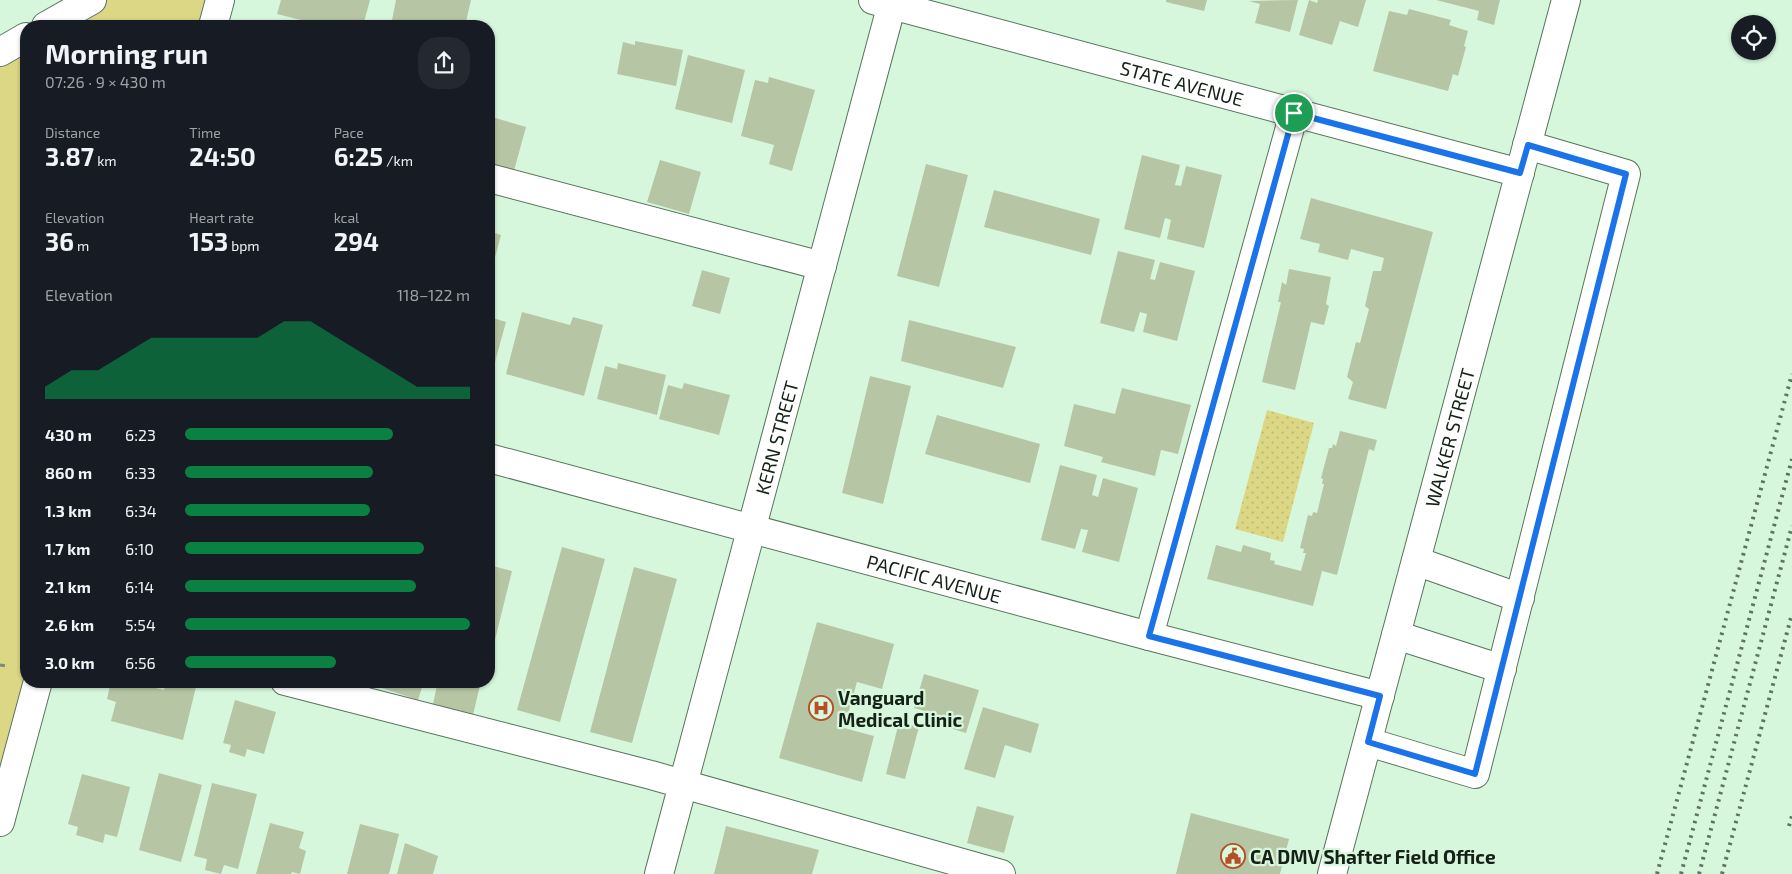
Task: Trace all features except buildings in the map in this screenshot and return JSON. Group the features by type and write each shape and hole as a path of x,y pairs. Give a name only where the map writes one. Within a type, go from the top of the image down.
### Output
{"street":[{"path":"57,20 92,0"},
{"path":"215,20 220,0"},
{"name":"WALKER STREET","path":"1339,872 1368,742 1566,0"},
{"name":"STATE AVENUE","path":"886,2 1520,173"},
{"name":"KERN STREET","path":"659,874 822,266 886,2"},
{"path":"0,52 20,40"},
{"path":"1149,636 1294,113"},
{"path":"1368,742 1475,774 1626,174 1528,145"},
{"path":"495,180 822,266"},
{"name":"PACIFIC AVENUE","path":"495,460 1149,636 1380,696"},
{"path":"1416,561 1520,598"},
{"path":"1396,635 1502,669"},
{"path":"0,822 36,688"},
{"path":"312,688 683,784 1001,874"}],"path":[{"path":"0,665 6,666"}],"shaded area":[{"path":"92,0 220,0 215,20 57,20"},
{"path":"20,40 20,688 25,688 0,822 0,52"},
{"path":"1267,410 1314,423 1283,542 1235,529"}],"railway":[{"path":"1657,874 1792,374"},
{"path":"1681,874 1792,459"},
{"path":"1699,874 1792,526"},
{"path":"1722,874 1792,614"},
{"path":"1789,826 1792,816"}],"place":[{"name":"Vanguard Medical Clinic","path":"821,708"},
{"name":"CA DMV Shafter Field Office","path":"1233,856"}],"route":[{"path":"1294,113 1520,173 1528,145 1626,174 1475,774 1368,742 1380,696 1149,636 1294,113"}]}
